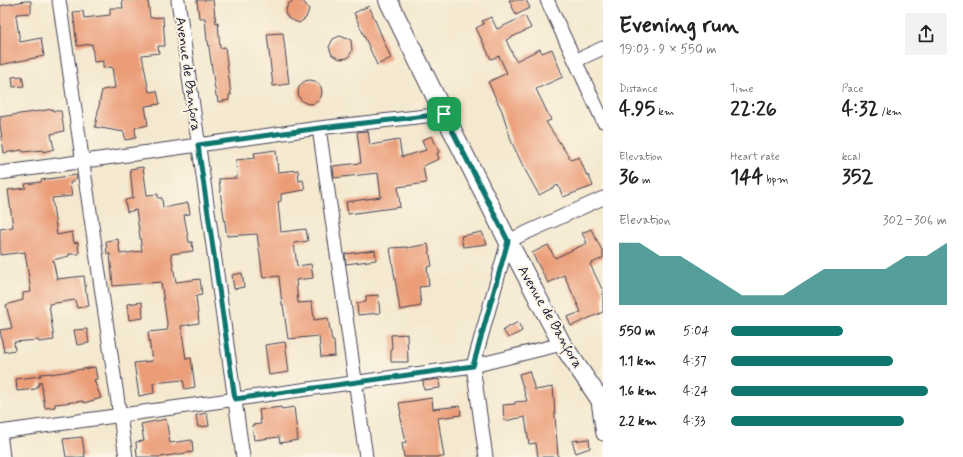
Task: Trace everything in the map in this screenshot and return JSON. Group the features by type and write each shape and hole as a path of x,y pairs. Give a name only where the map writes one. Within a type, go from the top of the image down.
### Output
{"main road":[{"name":"Avenue de Banfora","path":"388,0 508,241 562,344 600,399"}],"street":[{"path":"59,0 126,457"},
{"name":"Avenue de Banfora","path":"178,0 243,457"},
{"path":"547,0 603,121"},
{"path":"575,61 603,48"},
{"path":"0,173 320,128 444,114"},
{"path":"320,128 366,457"},
{"path":"486,457 473,366 508,241 603,198"},
{"path":"3,457 0,433 473,366 562,344"},
{"name":"Avenue de Banfora","path":"600,399 603,434"}],"building":[{"path":"122,0 148,0 150,18 163,17 165,46 158,46 159,53 142,55 149,92 157,91 160,104 145,106 148,125 135,128 136,138 125,140 124,132 95,127 102,90 115,88 112,67 103,68 103,61 94,62 92,44 77,46 73,12 83,11 84,18 110,15 110,8 123,8"},
{"path":"197,0 213,0 216,23 218,22 220,48 225,47 231,95 229,95 229,100 218,102 216,96 207,41 205,18 199,18"},
{"path":"294,0 303,1 309,9 306,18 299,23 289,19 285,13 288,4"},
{"path":"509,0 526,0 530,8 516,15"},
{"path":"31,1 31,13 17,14 16,16 20,42 41,38 44,56 0,65 0,6"},
{"path":"369,6 391,58 377,65 354,13"},
{"path":"525,16 531,28 506,40 516,61 540,49 542,53 552,49 563,77 536,89 551,120 546,122 571,160 579,157 593,186 563,197 558,185 539,195 524,168 512,143 502,111 488,82 507,73 499,56 491,59 476,28 484,24 482,21 491,17 497,29"},
{"path":"283,33 289,84 273,86 267,34"},
{"path":"340,36 351,40 352,51 348,58 340,59 332,55 329,47 333,39"},
{"path":"22,76 24,86 13,87 12,77"},
{"path":"310,80 318,84 322,92 318,100 310,104 302,100 298,92 302,84"},
{"path":"53,109 53,111 61,111 64,131 51,134 54,149 43,152 43,150 23,152 22,150 4,153 0,117"},
{"path":"368,131 370,145 399,140 402,157 426,150 422,140 432,136 439,152 437,153 439,159 423,166 426,183 398,187 400,207 348,214 346,202 381,197 378,173 334,178 333,166 361,163 357,132"},
{"path":"276,150 278,172 298,170 299,181 303,180 305,190 281,194 281,201 278,202 281,232 306,229 308,241 294,243 297,266 311,264 313,278 296,280 298,303 312,302 314,320 328,318 332,341 334,341 335,356 321,357 319,336 288,339 279,276 263,278 257,234 227,236 219,179 237,178 236,160 255,158 254,153"},
{"path":"143,167 147,195 158,194 158,198 162,198 163,208 188,203 190,214 184,215 189,242 192,242 193,251 171,254 176,282 200,279 202,295 196,296 199,323 181,326 186,359 191,358 195,387 185,389 183,380 153,383 154,393 139,396 134,363 152,361 148,332 168,330 161,282 113,286 110,254 107,254 106,241 118,239 120,254 142,251 136,210 127,212 125,200 133,198 130,169"},
{"path":"76,175 77,178 70,183 72,196 52,198 57,235 72,232 74,243 78,242 79,254 69,254 69,256 53,260 57,279 84,276 89,306 77,308 75,300 49,304 54,340 39,342 38,340 14,342 15,350 4,352 0,330 12,328 6,305 23,300 23,293 31,292 25,252 0,255 0,229 13,227 8,190 26,188 25,184 41,182 41,180"},
{"path":"591,229 603,252 603,258 590,264 603,291 603,312 571,326 567,317 581,312 564,275 548,283 532,253 548,245 555,258 587,243 582,233"},
{"path":"482,232 487,244 463,247 461,236"},
{"path":"428,244 432,266 427,267 429,286 419,287 421,306 400,310 390,248 407,248"},
{"path":"375,250 376,260 346,264 345,254"},
{"path":"242,273 244,287 234,289 232,275"},
{"path":"378,295 380,313 358,315 357,303 366,302 366,296"},
{"path":"142,302 143,318 129,320 127,304"},
{"path":"518,322 522,331 508,338 503,330"},
{"path":"87,329 89,343 77,345 74,330"},
{"path":"407,334 408,362 391,362 391,335"},
{"path":"285,342 289,372 269,375 265,345"},
{"path":"95,367 97,379 94,380 101,398 84,403 83,401 55,404 55,407 45,408 41,381 36,389 17,391 16,379 41,376 40,374 51,374"},
{"path":"529,371 535,390 553,387 558,457 538,457 536,443 529,444 525,417 504,421 503,405 527,401 519,374"},
{"path":"439,379 440,388 424,390 423,381"},
{"path":"432,398 433,409 460,406 461,415 438,418 444,457 404,457 402,443 406,442 399,403"},
{"path":"281,407 282,409 294,407 298,440 280,443 279,437 254,440 252,425 261,424 259,410"},
{"path":"207,413 209,426 198,427 196,415"},
{"path":"166,419 170,443 192,440 193,452 160,457 137,457 136,442 144,441 141,424"},
{"path":"82,437 85,457 66,457 63,439"},
{"path":"589,439 590,448 576,453 572,441"}],"route":[{"path":"444,114 508,241 473,366 235,399 198,145 320,128 444,114"}]}
